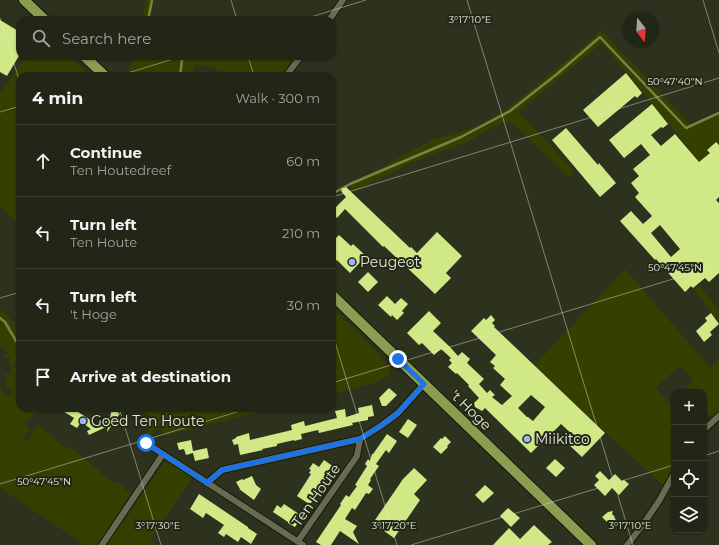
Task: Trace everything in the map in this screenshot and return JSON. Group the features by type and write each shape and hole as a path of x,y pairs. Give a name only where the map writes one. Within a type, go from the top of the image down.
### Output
{"main road":[{"path":"24,0 42,16"},
{"path":"88,60 101,72"},
{"name":"'t Hoge","path":"336,299 591,545"}],"street":[{"path":"332,16 343,0"},
{"path":"289,72 298,60"},
{"name":"Ten Houte","path":"207,483 222,470 360,439 398,413 424,384"},
{"path":"707,427 719,416"},
{"name":"Ten Houte","path":"300,543 357,456 360,439"},
{"path":"146,443 300,543"},
{"path":"102,545 163,454"},
{"path":"627,545 659,501 671,479"}],"green space":[{"path":"146,0 154,0 151,16 143,16"},
{"path":"601,30 691,125 719,113 719,144 716,141 707,149 709,153 699,161 602,43 518,112 572,168 573,175 567,176 513,123 505,122 487,130 469,141 416,161 355,192 348,185 434,139 453,135 483,123 508,108 585,45"},
{"path":"23,60 74,60 86,72 16,72 16,221 0,207 0,94"},
{"path":"132,60 292,61 285,72 225,72 211,67 197,65 193,69 193,72 128,72"},
{"path":"625,269 710,368 719,360 719,414 713,419 707,412 707,389 688,389 686,387 693,381 680,365 656,388 671,406 671,473 663,485 534,366"},
{"path":"699,286 719,310 719,321 694,290"},
{"path":"0,309 16,327 16,364 10,366 10,357 4,358 3,356 8,353 0,346"},
{"path":"336,312 391,368 390,374 386,377 380,381 336,393"},
{"path":"11,367 16,367 16,412 36,412 25,423 29,431 22,438 26,442 39,425 61,445 73,449 113,483 116,481 131,494 97,545 85,545 0,488 0,390 9,397 14,392 5,385 8,378 4,376 5,374 11,374"},
{"path":"143,412 258,412 164,436 160,425 152,435 146,434 155,419"},
{"path":"169,462 193,477 150,540 157,545 106,545 164,463"}],"building":[{"path":"0,20 16,30 16,60 7,76 0,72"},
{"path":"626,73 642,93 637,98 635,96 598,127 583,110"},
{"path":"652,104 668,124 663,128 661,127 651,135 661,146 675,134 699,162 710,153 707,150 716,142 719,145 719,197 716,200 719,203 719,273 709,282 705,278 693,288 691,286 685,292 620,221 631,211 643,224 652,216 635,197 639,193 631,183 639,176 633,169 650,155 641,144 624,158 609,140","holes":["660,225 680,249 671,257 651,233"]},
{"path":"566,128 598,165 599,163 616,183 600,197 552,140"},
{"path":"346,187 417,253 437,232 462,256 446,273 451,278 435,294 384,246 383,247 345,209 337,218 336,207 346,197 341,189"},
{"path":"339,235 351,246 353,244 366,256 350,273 337,260 336,261 336,238"},
{"path":"368,272 378,282 368,292 358,282"},
{"path":"387,296 395,304 401,298 408,304 402,311 404,313 397,320 392,315 391,317 378,305"},
{"path":"429,311 441,323 433,331 458,356 462,352 470,359 467,363 484,379 479,384 487,393 490,390 495,395 492,397 502,405 512,396 500,385 505,379 493,368 495,366 490,362 496,355 471,331 484,318 486,320 491,315 495,320 492,323 495,326 494,327 605,433 582,457 567,443 574,436 561,424 531,453 485,408 482,411 475,407 474,403 479,398 457,373 456,374 448,367 452,363 449,360 451,358 441,349 434,355 422,343 419,345 407,333","holes":["531,395 545,407 533,421 518,408"]},
{"path":"711,313 719,324 710,332 712,335 704,342 696,331 707,321 705,318"},
{"path":"389,388 397,395 386,406 382,406 379,398"},
{"path":"372,405 374,416 368,417 368,420 352,423 353,425 319,433 318,430 301,434 302,439 277,444 277,446 240,455 238,444 234,445 232,440 236,437 249,433 250,440 292,430 291,425 304,421 305,426 337,418 336,411 345,409 346,417 359,413 358,408"},
{"name":"Goed Ten Houte","path":"64,412 78,412 98,425 110,418 111,412 118,412 118,414 121,412 107,432 108,426 89,435 87,431 91,429 81,422 77,428 70,424 74,418"},
{"path":"408,419 417,425 408,438 399,432"},
{"path":"387,434 397,441 389,453 386,450 376,464 379,466 370,479 371,480 368,485 373,489 369,494 366,493 355,510 352,508 345,519 357,526 353,532 359,544 340,531 331,545 321,545 316,542 346,495 349,497 357,486 355,485 367,466 365,464 368,459 370,461 372,454"},
{"path":"445,436 451,442 441,454 433,447 441,438 442,439"},
{"path":"191,440 193,451 207,448 209,458 195,461 193,453 186,455 184,449 179,450 177,443"},
{"path":"555,459 565,468 556,477 546,468"},
{"path":"324,460 334,467 313,497 315,498 309,504 297,496 311,474 309,473 311,470 309,469 313,463 319,467"},
{"path":"414,468 427,480 414,494 420,500 394,538 373,523 403,479"},
{"path":"600,471 609,480 615,474 622,481 624,480 629,484 619,495 612,488 605,496 594,485 599,480 595,476"},
{"path":"252,476 256,485 261,489 254,500 239,489 236,482"},
{"path":"485,485 494,493 483,503 475,495"},
{"path":"199,494 257,534 251,544 241,537 238,542 226,534 224,537 218,533 224,525 206,513 203,518 190,509"},
{"path":"284,504 299,514 298,515 301,518 295,527 273,512 277,505 281,508"},
{"path":"508,508 520,518 511,527 500,516"},
{"path":"613,511 612,514 616,519 610,525 602,517 608,512"},
{"path":"534,525 552,542 548,545 493,545 509,528 520,539"}],"waterway":[{"path":"149,16 152,0"},
{"path":"336,192 350,184 461,137 510,111 557,74 600,37 686,128 719,113"},
{"path":"180,72 182,60"},
{"path":"0,318 5,322 16,341"}],"place":[{"name":"Peugeot","path":"352,262"},
{"name":"Goed Ten Houte","path":"83,421"},
{"name":"Miikitco","path":"527,439"}],"route":[{"path":"146,443 207,483 222,470 360,439 398,413 424,384 398,359"}]}
